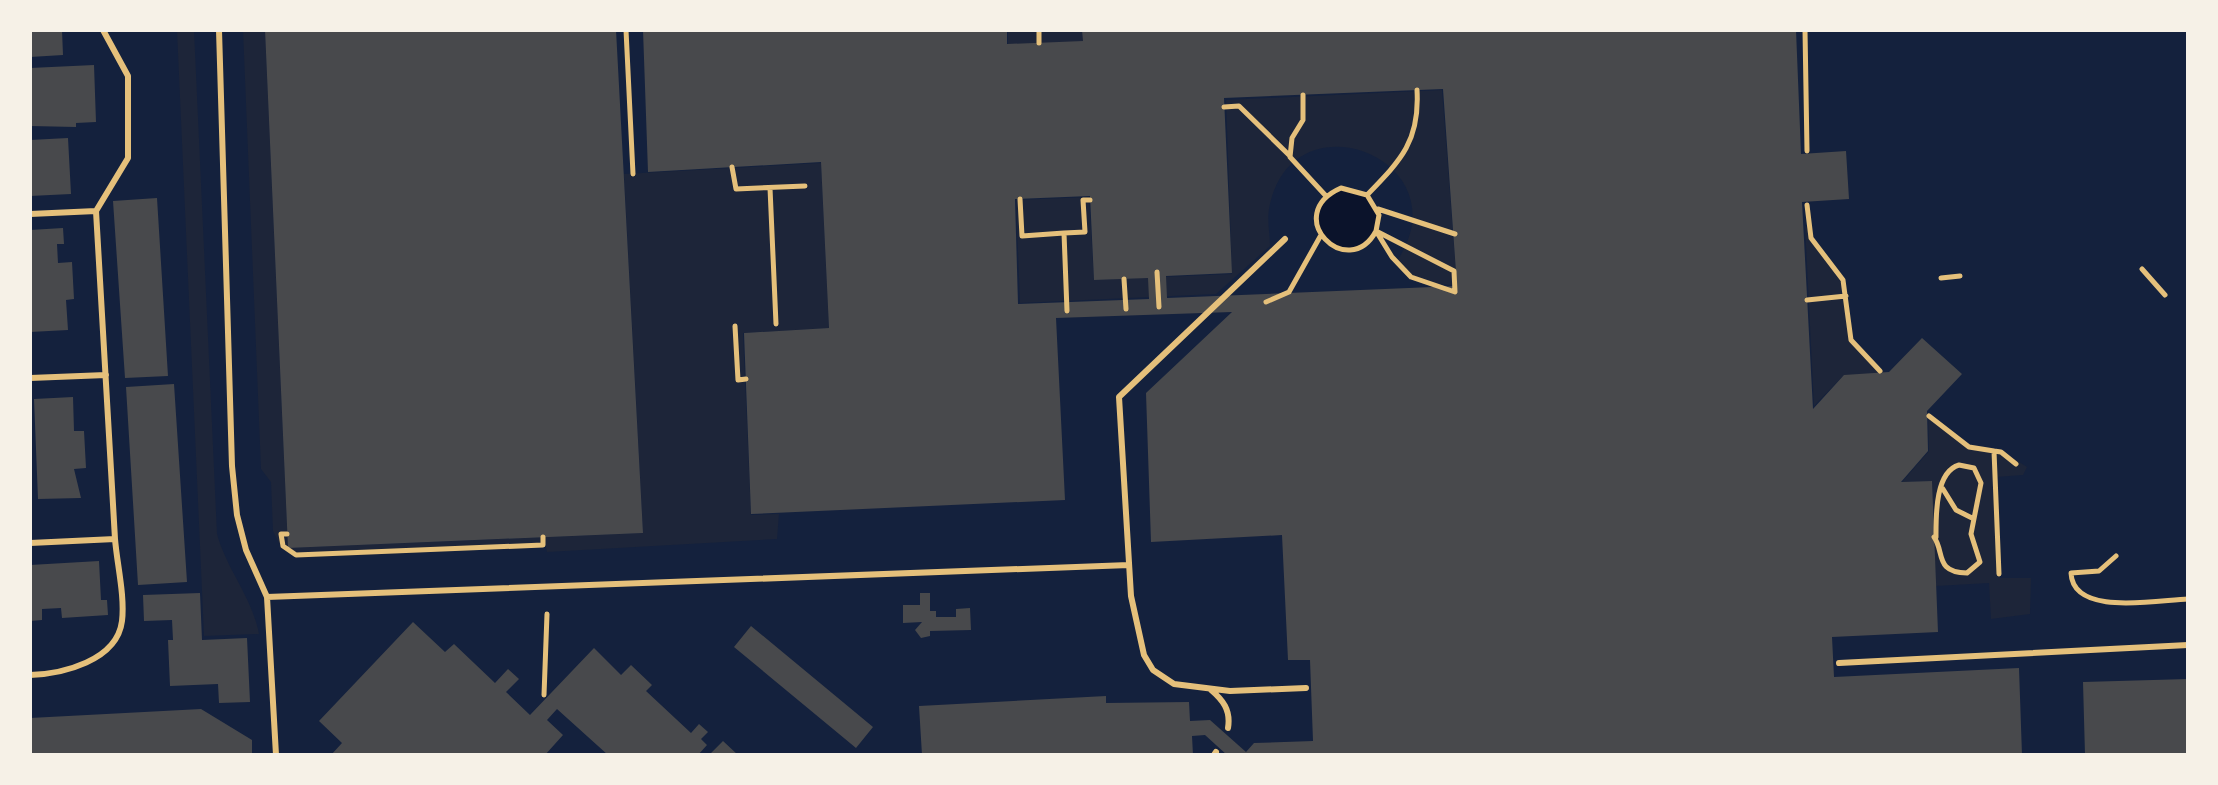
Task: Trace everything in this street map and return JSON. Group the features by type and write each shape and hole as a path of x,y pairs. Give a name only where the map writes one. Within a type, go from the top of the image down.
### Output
{"lane":[{"path":"30,675 70,670 92,659 122,623 96,211 128,158 128,76 103,30"},
{"path":"219,30 233,481 246,550 267,597 276,755"},
{"path":"30,214 96,211"},
{"path":"1285,239 1119,397 1134,625 1144,655 1153,670 1174,684 1210,689 1306,688"},
{"path":"30,378 106,375"},
{"path":"30,543 115,539"},
{"path":"267,597 1129,565"},
{"path":"1839,663 2188,645"},
{"path":"1210,689 1224,701 1230,718 1228,728"}],"path":[{"path":"626,30 633,174"},
{"path":"1039,30 1039,43"},
{"path":"1805,30 1807,151"},
{"path":"1367,195 1411,141 1417,124 1417,90"},
{"path":"1290,157 1292,138 1303,120 1303,95"},
{"path":"1224,107 1239,106 1326,196"},
{"path":"732,167 736,189 805,186"},
{"path":"770,188 776,324"},
{"path":"1377,209 1376,231 1368,243 1350,250 1330,245 1321,234 1316,218 1326,196 1341,188 1367,195 1377,209 1455,234"},
{"path":"1020,199 1022,236 1085,232 1083,200 1090,200"},
{"path":"1807,205 1808,232 1821,254 1839,272 1846,296 1851,340 1880,371"},
{"path":"1376,231 1454,271 1455,292 1411,277 1392,257 1376,231"},
{"path":"1064,233 1067,311"},
{"path":"1266,302 1289,292 1321,234"},
{"path":"2142,269 2165,295"},
{"path":"1157,272 1159,307"},
{"path":"1941,278 1960,276"},
{"path":"1124,279 1126,309"},
{"path":"1807,300 1846,296"},
{"path":"735,326 738,380 746,379"},
{"path":"1929,416 1969,447 2005,454 2016,464"},
{"path":"1994,451 1999,574"},
{"path":"1952,467 1974,468 1981,483 1972,518 1973,541 1980,562 1973,570 1959,573 1942,563 1935,537 1936,496 1943,489 1952,467"},
{"path":"1943,489 1956,510 1972,518"},
{"path":"287,534 281,534 283,546 296,555 543,545 543,537"},
{"path":"2116,556 2099,571 2071,573 2071,582 2079,594 2108,603 2188,599"},
{"path":"544,695 547,614"}],"shaded area":[{"path":"177,30 194,30 217,534 251,608 259,634 204,636"},
{"path":"243,30 265,30 288,548 643,533 624,174 821,163 829,328 743,333 751,515 779,514 777,539 547,552 546,547 534,547 302,558 282,549 273,531 271,482 261,469"},
{"path":"1008,30 1085,30 1086,43 1008,46"},
{"path":"1442,90 1457,285 1423,284 1397,261 1412,225 1409,193 1392,169 1366,152 1337,147 1307,153 1283,173 1269,209 1270,246 1216,294 1020,303 1016,200 1089,197 1094,280 1232,274 1226,100"},
{"path":"1348,189 1359,191 1369,198 1376,208 1376,230 1369,240 1359,247 1348,249 1337,247 1327,240 1320,230 1318,219 1320,208 1327,198 1337,191"},
{"path":"1805,225 1821,251 1840,272 1853,340 1886,374 1842,377 1814,406"},
{"path":"1928,413 1969,446 2000,450 2027,467 2023,475 1996,477 2000,578 2031,578 2030,614 1991,619 1989,583 1936,586 1932,481 1902,482 1929,451"}],"building":[{"path":"30,30 62,30 63,55 30,57"},
{"path":"265,30 616,30 643,533 288,548"},
{"path":"643,30 1007,30 1007,44 1083,41 1082,30 1796,30 1801,154 1846,151 1849,199 1802,202 1813,409 1844,375 1889,372 1922,338 1962,374 1927,411 1928,451 1901,482 1932,481 1938,632 1832,637 1834,677 2019,668 2022,755 1227,755 1205,735 1192,736 1193,755 922,755 919,706 1106,696 1106,703 1189,702 1190,721 1210,720 1246,752 1254,743 1313,741 1310,660 1288,660 1282,535 1151,542 1146,393 1232,312 1056,318 1065,500 751,514 744,333 829,328 821,162 648,172","holes":["1443,89 1457,286 1167,298 1166,276 1232,273 1224,98","1090,196 1094,280 1148,278 1149,299 1018,304 1015,199"]},
{"path":"94,65 96,122 76,123 76,127 30,126 30,68"},
{"path":"68,138 71,194 30,196 30,140"},
{"path":"157,198 168,376 125,378 113,201"},
{"path":"63,228 64,244 57,244 58,263 72,262 74,299 66,300 68,330 30,332 30,230"},
{"path":"174,384 187,582 138,585 126,387"},
{"path":"73,397 74,431 84,431 86,468 74,469 81,498 38,499 34,399"},
{"path":"99,561 101,600 107,600 108,615 62,618 61,608 42,609 42,620 30,621 30,565"},
{"path":"200,593 202,640 247,638 250,702 219,703 218,684 170,686 168,640 173,640 172,620 144,621 143,595"},
{"path":"920,593 930,593 930,611 936,611 936,617 956,617 956,609 970,608 971,630 930,631 930,636 921,638 915,630 922,622 903,623 903,605 920,605"},
{"path":"413,622 445,652 454,644 495,683 508,669 519,679 506,692 530,715 594,648 621,675 631,665 652,685 646,691 691,733 699,724 708,732 701,739 707,745 698,755 608,755 557,709 547,720 563,735 545,755 331,755 342,743 319,721"},
{"path":"751,626 873,727 856,748 734,647"},
{"path":"2188,679 2188,755 2085,755 2083,682"},
{"path":"201,709 252,740 252,755 30,755 30,718"},
{"path":"723,741 738,755 709,755"}]}
